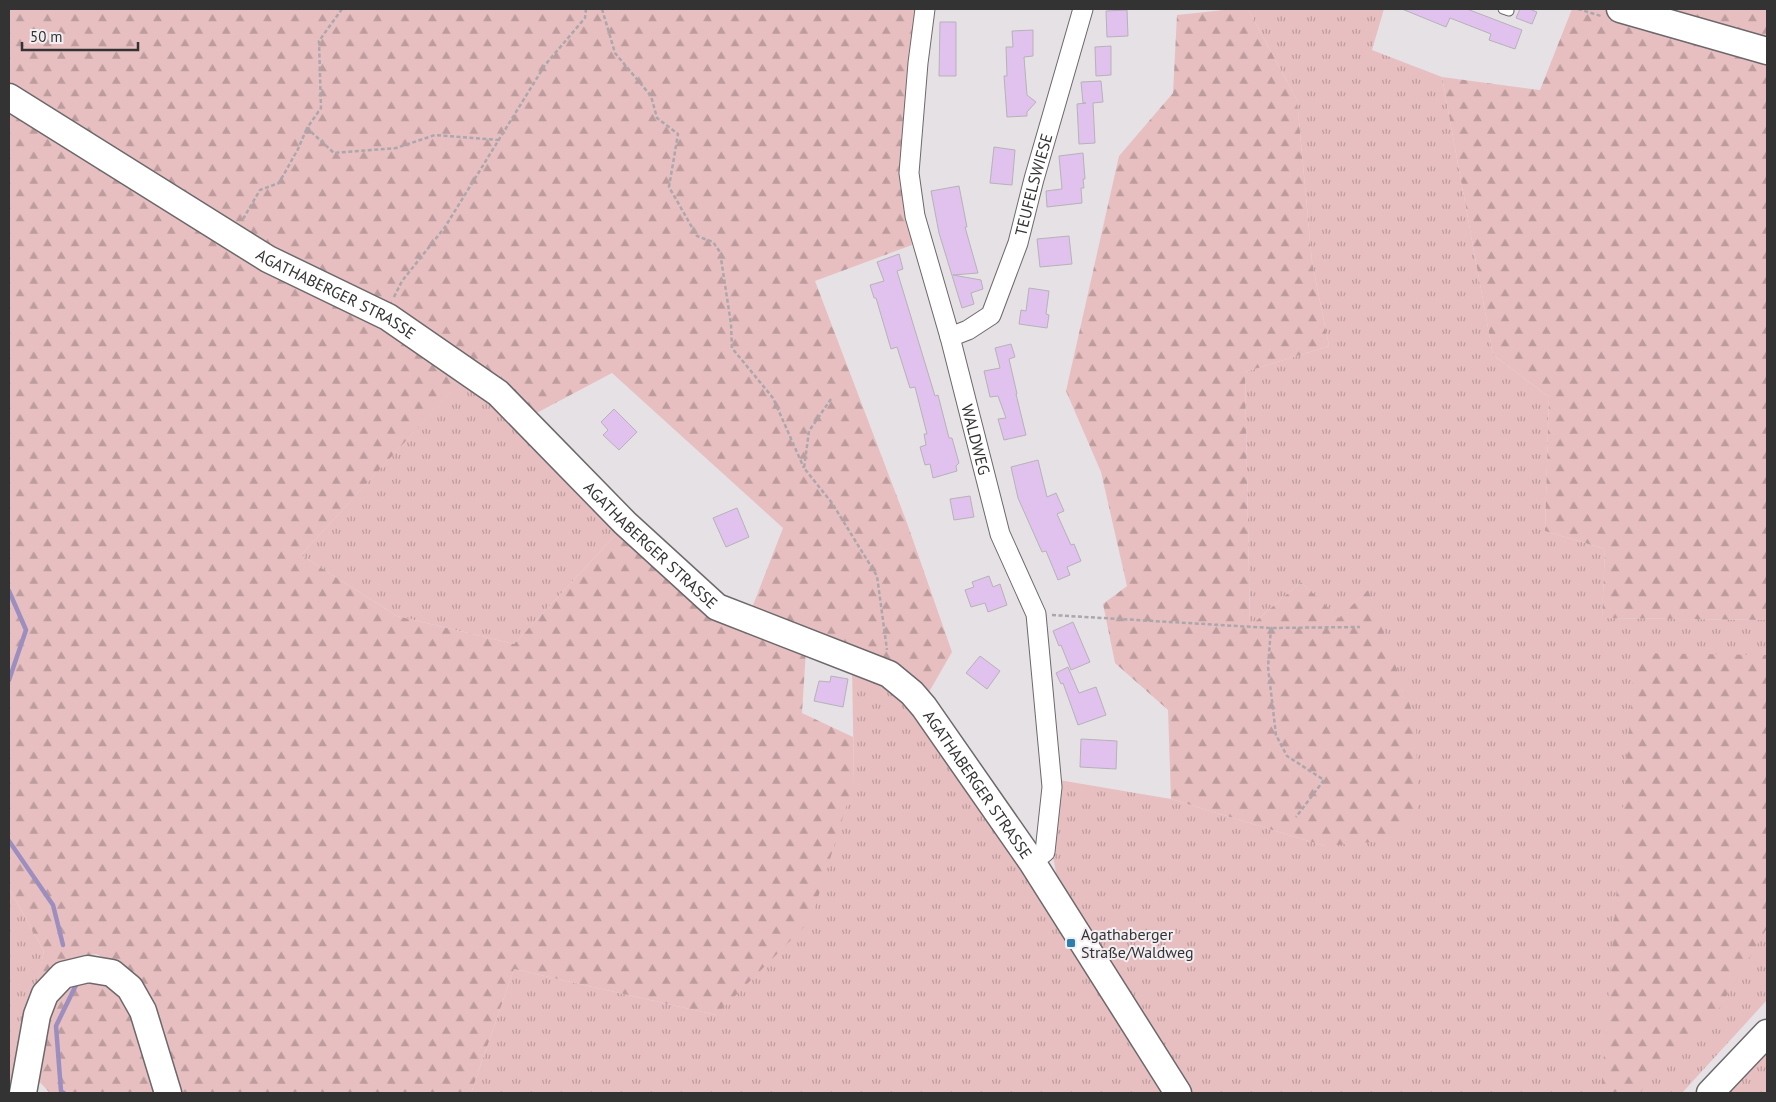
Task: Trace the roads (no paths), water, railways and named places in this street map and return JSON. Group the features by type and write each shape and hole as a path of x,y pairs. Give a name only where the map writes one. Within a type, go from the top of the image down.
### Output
{"street":[{"name":"WALDWEG","path":"925,9 918,63 910,173 915,216 950,337 1000,534 1036,614 1052,787 1045,852 1032,862"},
{"name":"TEUFELSWIESE","path":"950,337 968,330 991,315 1018,243 1083,9"},
{"path":"1620,9 1767,51"},
{"name":"AGATHABERGER STRASSE","path":"9,97 268,259 388,317 498,393 625,523 718,607 890,674 912,693 924,707 1032,862 1178,1093"},
{"path":"23,1093 37,1015 45,994 62,975 88,969 112,973 130,988 143,1011 168,1093"},
{"path":"1710,1093 1767,1033"}],"waterway":[{"path":"9,591 26,630 9,680"},
{"path":"9,841 53,905 63,945"},
{"path":"64,1093 61,1091 56,1026 76,985"}],"place":[{"name":"Agathaberger Straße/Waldweg","path":"1071,943"}]}
